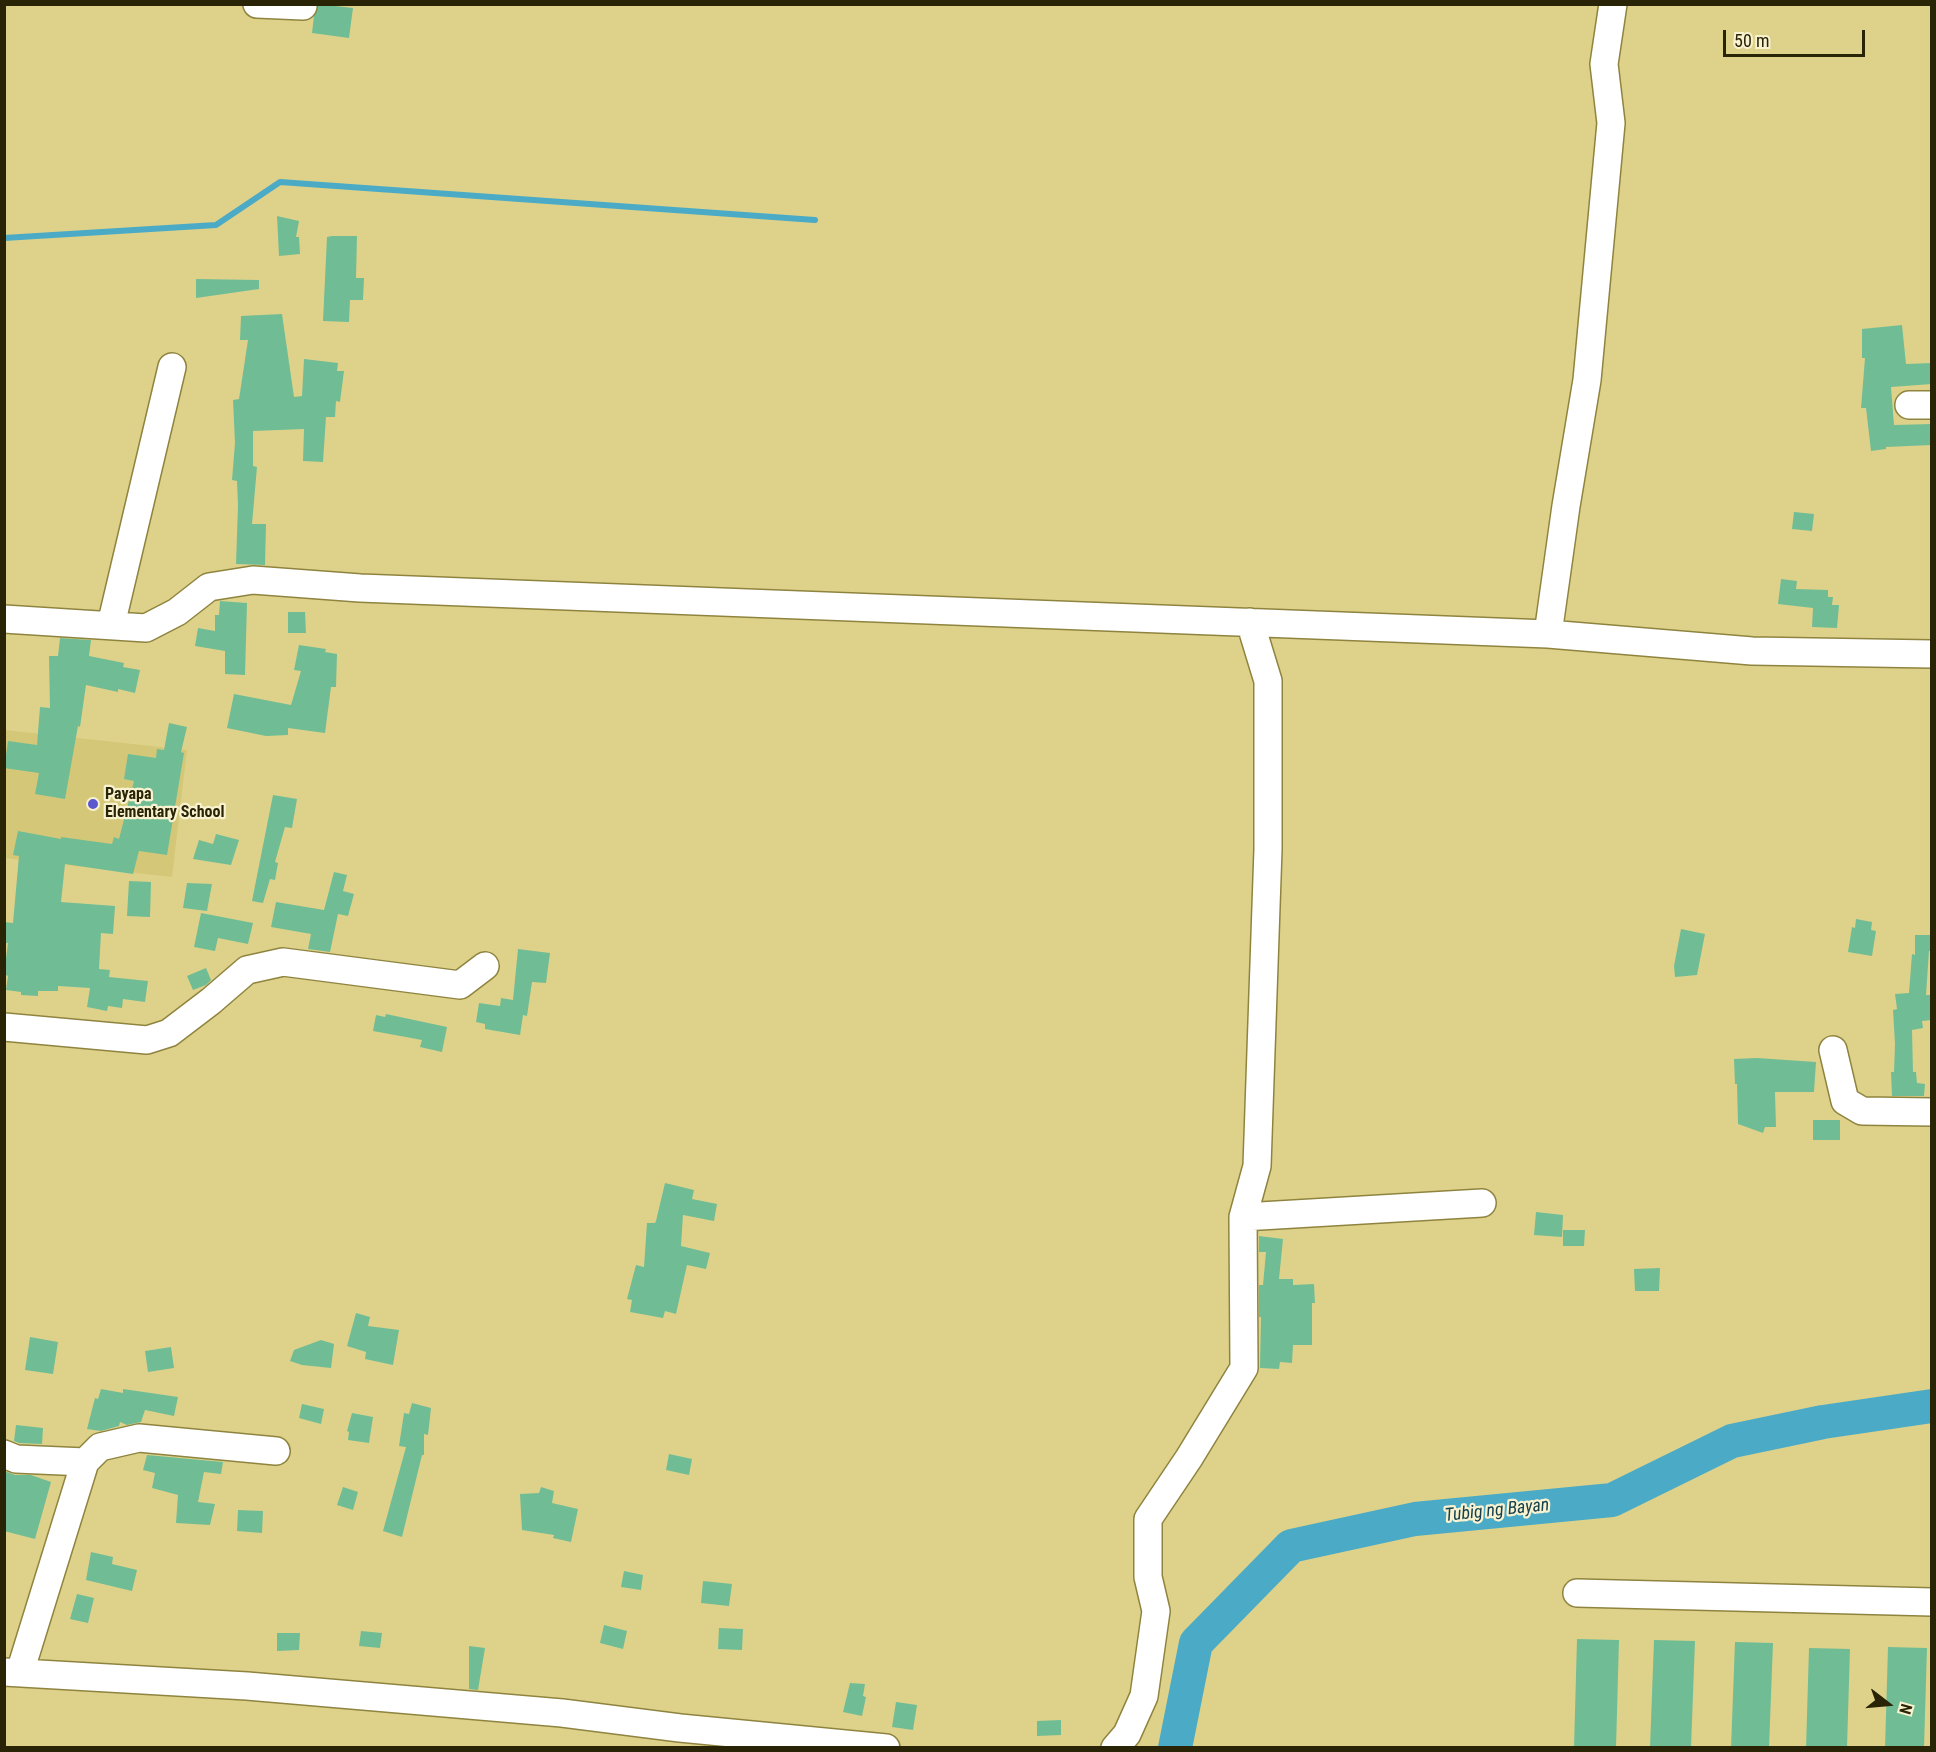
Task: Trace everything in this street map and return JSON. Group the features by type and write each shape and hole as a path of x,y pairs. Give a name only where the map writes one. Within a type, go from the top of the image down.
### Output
{"street":[{"path":"257,4 303,6"},
{"path":"1548,634 1587,380 1611,123 1604,64 1613,4"},
{"path":"111,625 172,368"},
{"path":"4,619 146,628 177,612 209,587 253,580 360,588 1548,634 1752,651 1932,654"},
{"path":"1115,1748 1127,1734 1144,1696 1156,1611 1148,1577 1148,1519 1189,1458 1244,1368 1243,1217 1257,1166 1268,849 1268,681 1250,622"},
{"path":"4,1027 147,1040 169,1033 247,970 283,962 460,985 485,966"},
{"path":"1833,1050 1845,1101 1862,1111 1932,1112"},
{"path":"1243,1217 1482,1203"},
{"path":"276,1451 139,1438 100,1447 85,1462 12,1672 247,1686 539,1711 680,1728 886,1748"},
{"path":"4,1454 16,1459 85,1462"},
{"path":"1577,1593 1932,1602"}],"shaded area":[{"name":"Payapa Elementary School","path":"5,730 187,750 172,877 5,858"}],"building":[{"path":"318,4 353,8 349,38 312,33"},
{"path":"277,216 299,221 296,237 299,237 300,254 279,256"},
{"path":"357,236 356,278 364,278 363,300 350,300 349,322 323,321 327,237"},
{"path":"196,279 259,280 259,289 196,298"},
{"path":"282,314 294,397 302,396 304,359 338,363 337,371 344,371 340,402 336,401 335,417 326,417 323,462 303,461 304,429 253,431 253,466 257,467 252,524 266,524 265,565 236,564 238,506 237,481 232,480 235,443 233,400 239,399 248,340 240,340 241,316"},
{"path":"1902,325 1906,364 1932,363 1932,384 1891,387 1894,425 1932,424 1932,445 1886,447 1886,449 1871,451 1866,408 1861,408 1865,358 1862,358 1862,329"},
{"path":"1794,512 1814,514 1812,531 1792,529"},
{"path":"1781,579 1797,581 1796,589 1828,590 1828,597 1833,597 1832,605 1839,605 1837,628 1812,627 1813,608 1778,604"},
{"path":"220,601 247,603 245,675 225,674 225,651 195,646 198,628 215,631 215,615 219,615"},
{"path":"288,612 305,612 306,633 288,633"},
{"path":"60,638 91,640 89,656 124,663 123,667 140,670 135,693 86,685 65,799 35,794 39,773 4,768 8,741 37,745 40,707 50,708 49,656 58,656"},
{"path":"299,645 326,649 325,652 337,654 336,687 331,687 325,733 288,728 288,735 266,736 227,728 234,694 291,705 301,671 294,670"},
{"path":"169,723 187,727 181,752 184,753 167,855 139,851 133,874 65,864 61,902 115,906 113,934 101,933 99,969 110,970 109,977 148,981 145,1002 123,999 122,1008 108,1006 107,1011 87,1007 90,988 58,986 58,991 38,991 38,996 21,995 21,992 6,990 8,976 4,974 8,943 4,943 4,922 13,923 19,856 13,855 18,831 61,839 61,837 112,844 114,837 119,839 134,781 124,779 128,754 156,758 157,749 164,750"},
{"path":"273,795 297,799 292,828 285,827 275,862 278,863 275,880 270,879 263,903 252,901"},
{"path":"216,834 239,840 231,865 193,859 199,840 213,844"},
{"path":"334,872 347,875 343,891 354,894 348,916 338,914 330,952 308,949 311,934 271,927 276,902 324,910"},
{"path":"129,881 151,882 150,917 127,916"},
{"path":"187,883 212,884 207,911 183,908"},
{"path":"201,913 253,923 248,944 218,938 215,951 194,947"},
{"path":"1856,919 1872,922 1871,930 1876,931 1872,956 1848,952 1852,927 1855,928"},
{"path":"1681,929 1705,934 1697,975 1675,977 1674,966"},
{"path":"1915,935 1932,935 1926,995 1932,995 1932,1020 1922,1021 1923,1028 1912,1030 1913,1072 1916,1072 1917,1083 1925,1084 1924,1096 1892,1096 1891,1072 1894,1072 1895,1044 1893,1010 1897,1009 1895,994 1909,993 1912,954 1915,955"},
{"path":"518,949 550,953 546,983 532,982 527,1016 523,1015 520,1035 485,1029 485,1024 476,1022 479,1003 500,1006 501,998 513,1000"},
{"path":"206,968 211,980 206,985 193,990 187,976"},
{"path":"386,1014 447,1027 442,1052 420,1047 422,1040 373,1031 376,1015 385,1017"},
{"path":"1757,1058 1816,1062 1814,1092 1775,1092 1776,1127 1765,1127 1763,1133 1738,1124 1734,1059"},
{"path":"1813,1120 1840,1120 1840,1140 1813,1140"},
{"path":"665,1183 694,1190 692,1199 717,1204 714,1221 683,1215 681,1246 710,1253 706,1269 687,1265 676,1314 665,1311 663,1318 630,1312 632,1300 627,1299 636,1265 644,1267 647,1223 656,1221"},
{"path":"1536,1212 1563,1215 1562,1237 1534,1235"},
{"path":"1563,1230 1585,1230 1584,1246 1563,1246"},
{"path":"1259,1236 1283,1239 1279,1279 1293,1279 1293,1285 1314,1284 1312,1345 1293,1345 1292,1363 1280,1362 1279,1369 1260,1368 1259,1285 1263,1285 1266,1252 1259,1252"},
{"path":"1660,1268 1659,1291 1635,1291 1634,1269"},
{"path":"356,1313 370,1317 368,1326 399,1330 393,1365 365,1359 366,1352 347,1346"},
{"path":"30,1337 58,1342 53,1374 25,1370"},
{"path":"321,1340 334,1344 331,1368 302,1365 290,1361 294,1350"},
{"path":"171,1347 174,1368 148,1372 145,1351"},
{"path":"101,1389 123,1393 123,1389 178,1397 174,1416 145,1410 141,1422 127,1425 120,1422 119,1426 101,1431 87,1429 95,1398 98,1399"},
{"path":"412,1403 431,1408 428,1435 424,1434 424,1455 422,1455 402,1537 383,1531 406,1447 399,1446 404,1413 409,1414"},
{"path":"302,1404 324,1409 321,1424 299,1418"},
{"path":"352,1413 373,1417 369,1443 348,1440 349,1432 347,1431"},
{"path":"16,1425 43,1428 42,1444 14,1441"},
{"path":"669,1454 692,1459 689,1475 666,1470"},
{"path":"147,1455 223,1462 221,1474 204,1472 198,1502 215,1504 210,1525 176,1523 178,1495 152,1488 155,1473 143,1470"},
{"path":"4,1471 15,1475 31,1475 51,1482 35,1539 4,1531"},
{"path":"343,1487 358,1492 353,1510 337,1505"},
{"path":"541,1487 554,1491 552,1503 578,1509 571,1542 553,1538 554,1535 522,1530 520,1494 539,1493"},
{"path":"238,1510 263,1511 262,1533 237,1531"},
{"path":"91,1552 113,1557 112,1564 137,1570 132,1591 86,1580"},
{"path":"624,1571 643,1575 641,1590 621,1587"},
{"path":"703,1581 732,1584 729,1606 701,1603"},
{"path":"77,1594 94,1598 88,1623 70,1619"},
{"path":"604,1625 627,1631 623,1649 600,1643"},
{"path":"719,1628 743,1629 742,1650 718,1649"},
{"path":"361,1631 382,1633 380,1648 359,1646"},
{"path":"277,1633 300,1633 299,1650 277,1651"},
{"path":"1577,1639 1619,1640 1616,1748 1574,1748"},
{"path":"1654,1640 1695,1641 1691,1748 1650,1748"},
{"path":"1735,1642 1773,1643 1769,1748 1731,1748"},
{"path":"469,1646 485,1648 478,1690 469,1689"},
{"path":"1888,1647 1927,1648 1924,1748 1885,1748"},
{"path":"1809,1648 1850,1649 1847,1748 1806,1748"},
{"path":"850,1683 865,1684 863,1696 866,1697 862,1716 843,1712"},
{"path":"896,1702 917,1705 913,1730 892,1727"},
{"path":"1061,1720 1061,1735 1037,1736 1037,1721"}],"waterway":[{"path":"4,238 216,225 280,182 815,220"},
{"name":"Tubig ng Bayan","path":"1175,1748 1196,1643 1291,1546 1415,1519 1612,1500 1732,1441 1823,1422 1932,1406"}],"place":[{"name":"Payapa Elementary School","path":"93,804"}]}
